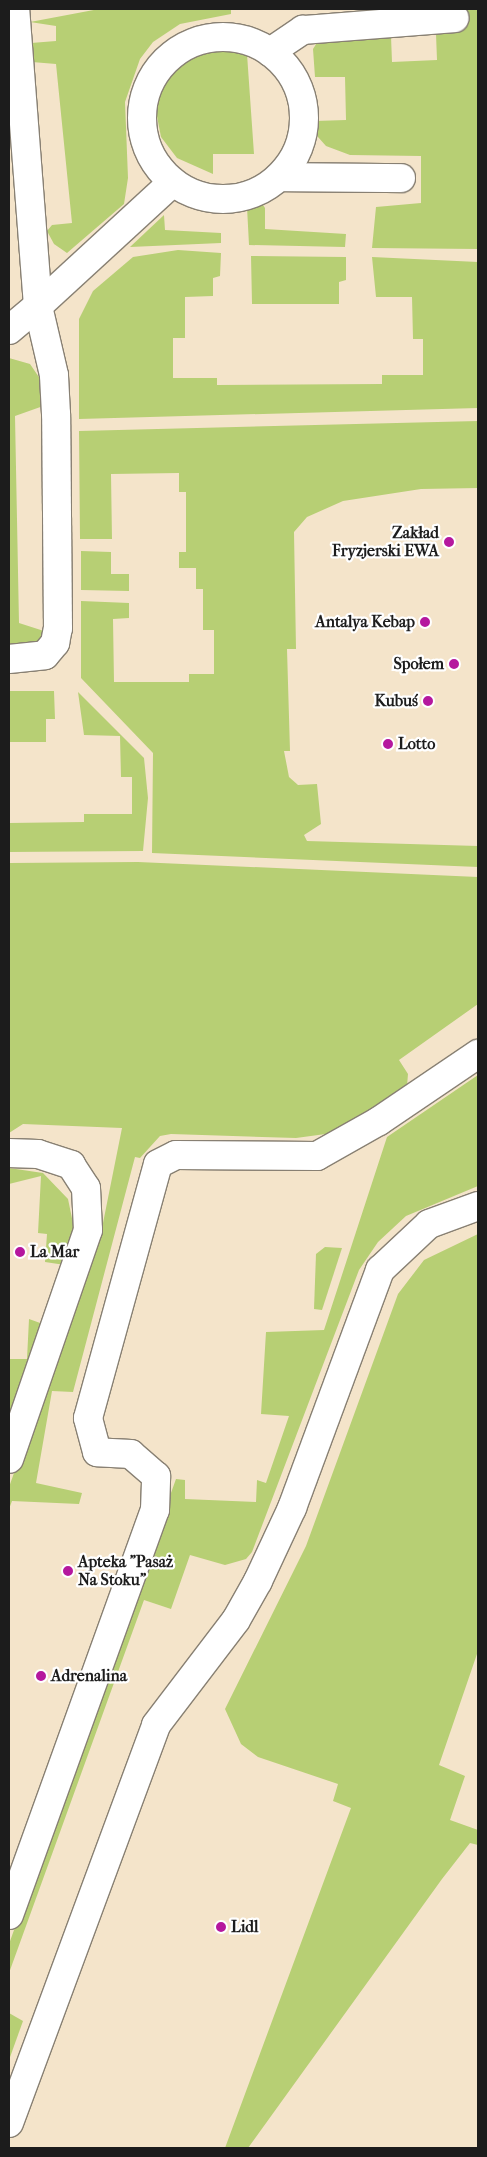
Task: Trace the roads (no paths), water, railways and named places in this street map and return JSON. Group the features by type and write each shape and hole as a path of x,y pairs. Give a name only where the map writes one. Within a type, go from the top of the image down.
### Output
{"street":[{"path":"9,658 45,655 55,643 58,628 54,374 38,306 15,9"},
{"path":"270,52 303,30 455,18"},
{"path":"217,37 245,39 270,52 287,68 304,112 294,158 279,177 260,191 215,199 173,182 154,161 143,135 142,108 150,81 161,66 190,43 217,37"},
{"path":"279,177 401,178"},
{"path":"9,330 38,306 173,182"},
{"path":"9,1915 155,1510 156,1476 132,1454 97,1452 88,1418 158,1164 176,1155 317,1156 379,1121 478,1054"},
{"path":"9,1153 38,1154 71,1166 86,1188 88,1230 9,1459"},
{"path":"9,2123 156,1725 236,1620 258,1581 292,1508 380,1270 429,1224 478,1206"}],"place":[{"name":"Zakład Fryzjerski EWA","path":"449,542"},
{"name":"Antalya Kebap","path":"425,622"},
{"name":"Społem","path":"454,664"},
{"name":"Kubuś","path":"428,701"},
{"name":"Lotto","path":"388,744"},
{"name":"La Mar","path":"20,1252"},
{"name":"Apteka \"Pasaż Na Stoku\"","path":"68,1571"},
{"name":"Adrenalina","path":"41,1676"},
{"name":"Lidl","path":"221,1927"}]}
